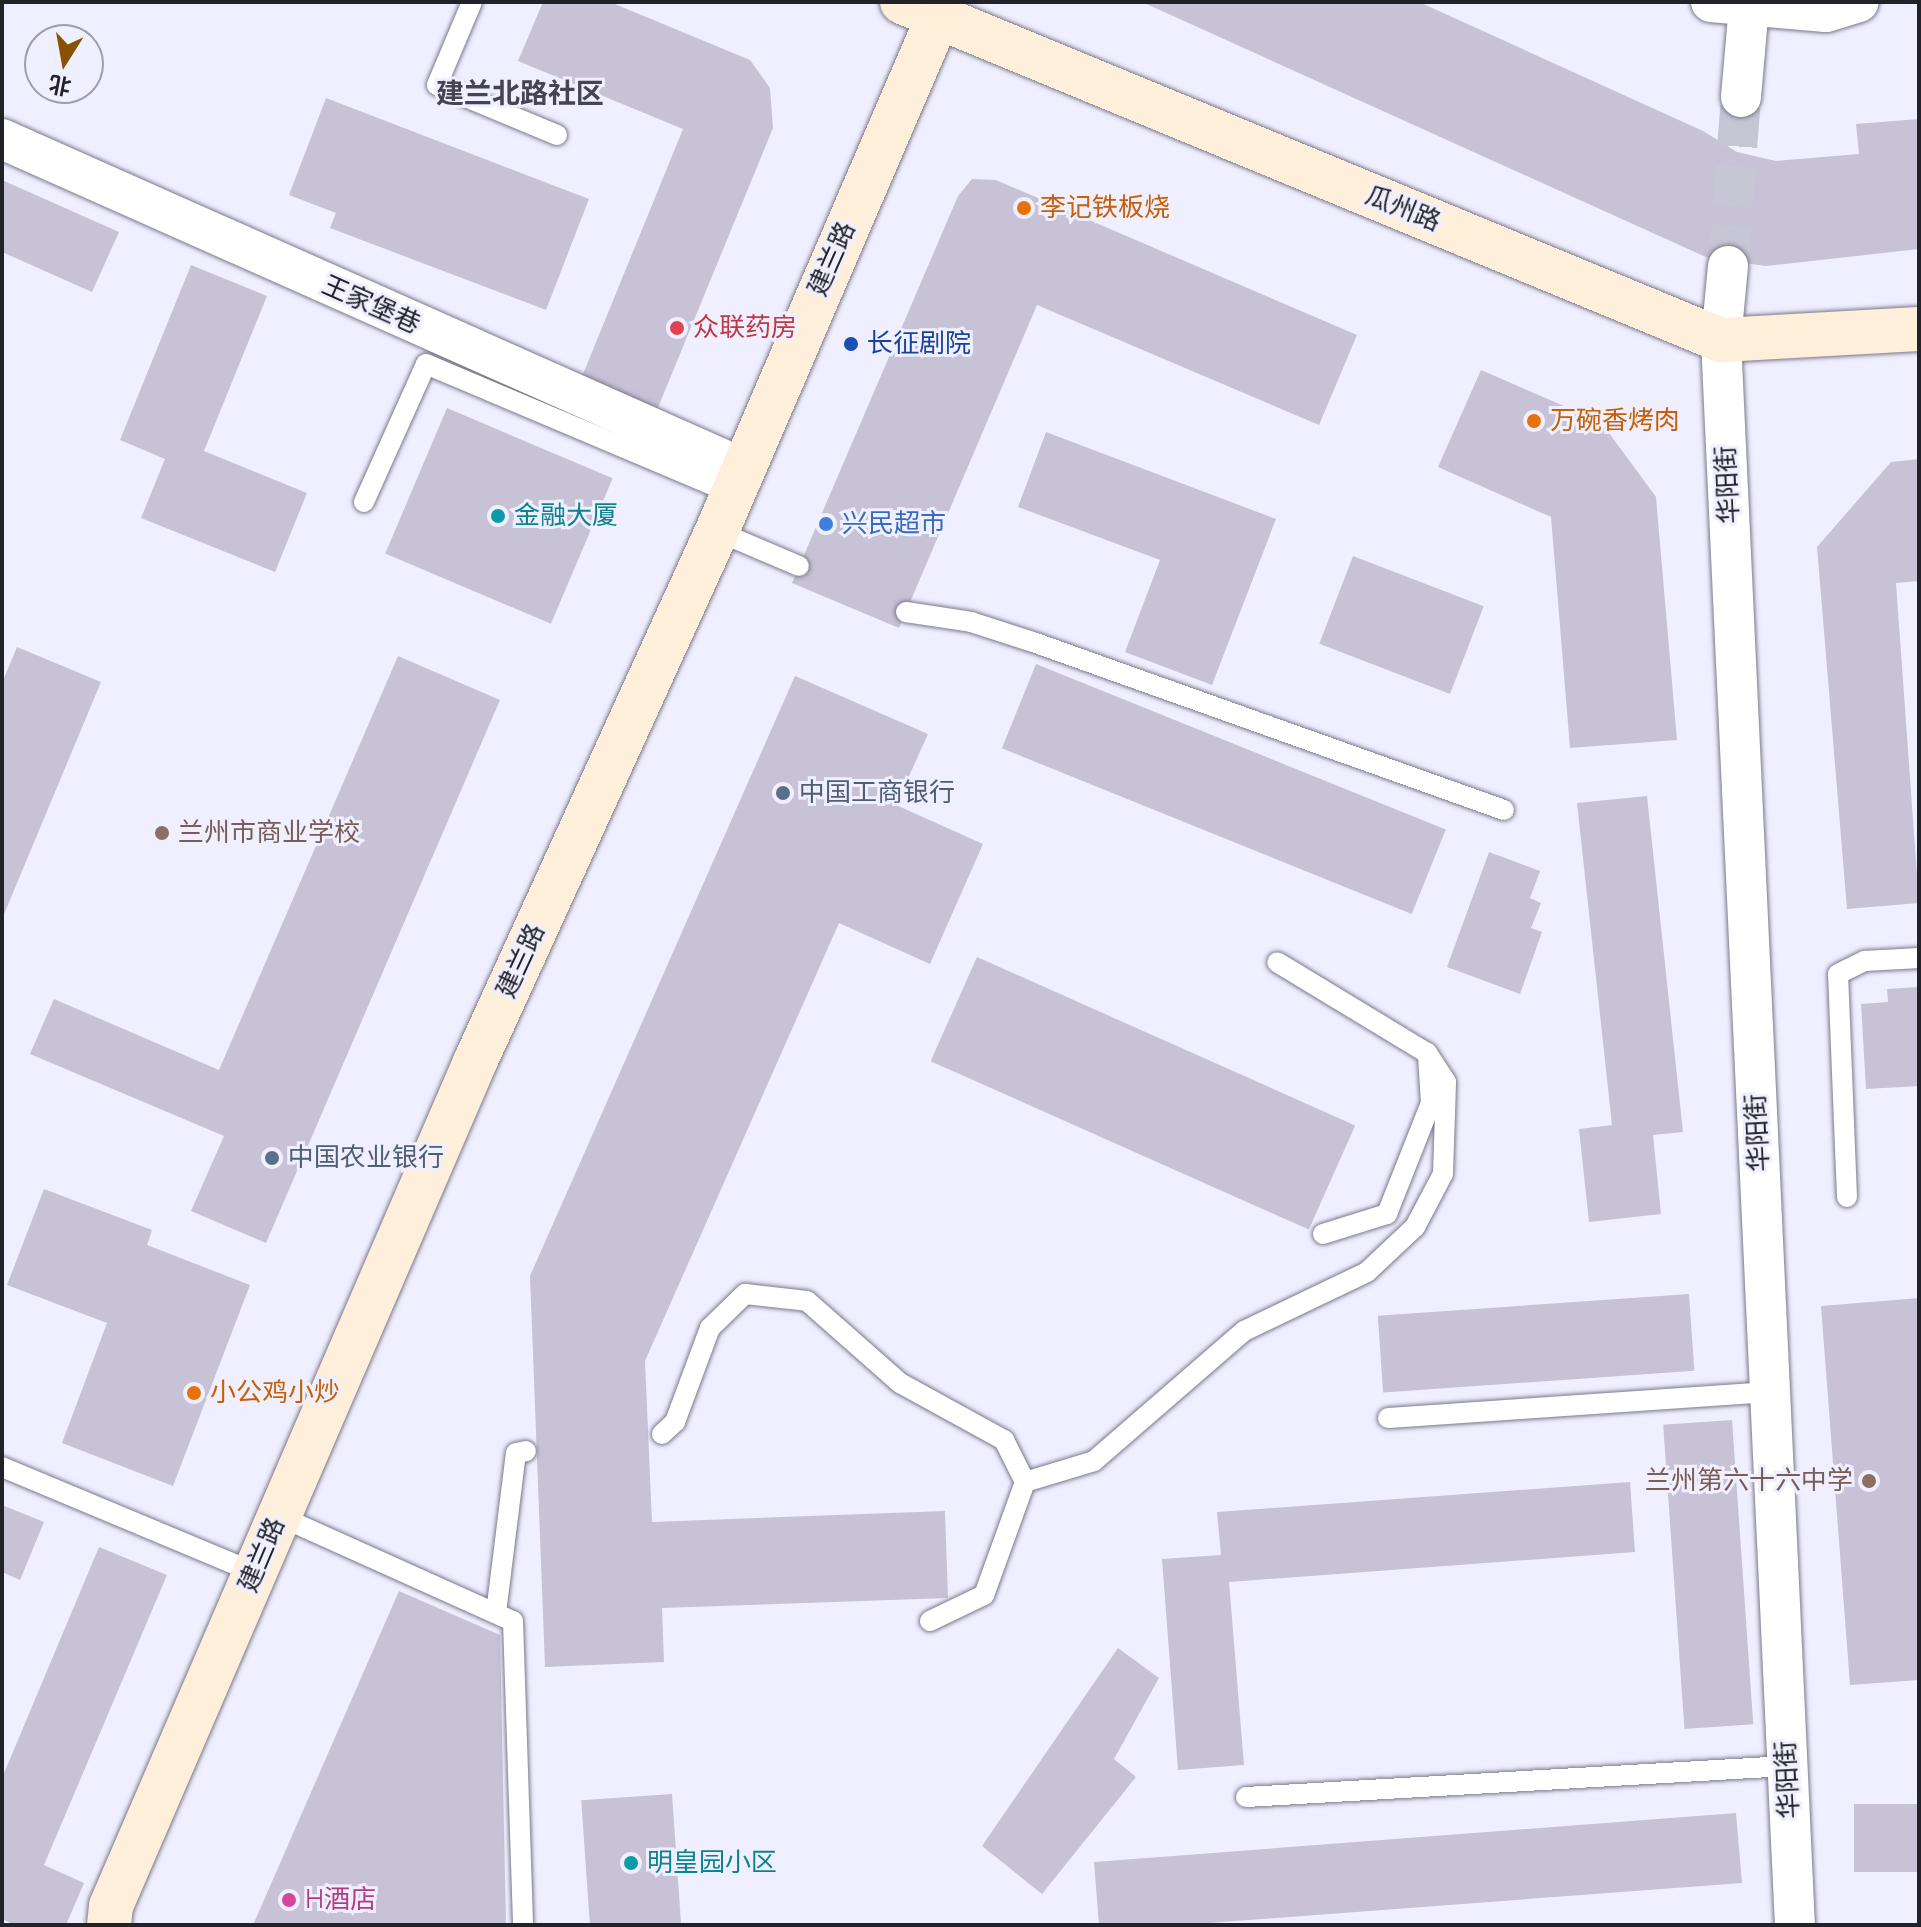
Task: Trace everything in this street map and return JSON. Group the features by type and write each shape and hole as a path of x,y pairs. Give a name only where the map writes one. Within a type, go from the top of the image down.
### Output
{"street":[{"path":"1741,97 1730,4 1826,12 1858,2"},
{"name":"瓜州路","path":"928,7 1721,340 1919,329"},
{"name":"建兰路","path":"109,1925 111,1906 475,1062 730,497 928,7"},
{"name":"王家堡巷","path":"2,139 730,497"},
{"name":"华阳街","path":"1728,266 1721,340 1795,1925"}],"lane":[{"path":"472,2 437,85 557,135"},
{"path":"364,502 426,364 730,497 799,566"},
{"path":"906,612 971,622 1033,642 1504,810"},
{"path":"1847,1197 1838,974 1865,961 1919,958"},
{"path":"1025,1482 1094,1461 1244,1331 1367,1272 1415,1227 1443,1174 1448,1127 1446,1082 1427,1053 1277,962"},
{"path":"1323,1234 1387,1214 1431,1103 1427,1053"},
{"path":"662,1434 675,1422 710,1328 745,1294 807,1301 900,1383 1004,1440 1025,1482 984,1595 930,1621"},
{"path":"1388,1418 1770,1392"},
{"path":"496,1613 516,1453 526,1451"},
{"path":"2,1467 255,1573"},
{"path":"279,1516 513,1621 523,1925"},
{"path":"1246,1797 1787,1766"}],"building":[{"path":"543,2 610,2 750,60 770,88 773,128 657,410 581,379 683,129 518,61"},
{"path":"1142,2 1419,2 1703,131 1737,152 1776,161 1859,154 1856,124 1919,119 1919,249 1766,266 1708,258"},
{"path":"326,98 589,199 546,310 330,228 336,213 289,195"},
{"path":"972,179 996,180 1357,335 1319,425 1037,305 899,628 792,583 958,196"},
{"path":"2,180 119,232 92,292 2,252"},
{"path":"191,265 267,296 204,451 307,493 275,572 141,518 165,459 120,440"},
{"path":"1481,370 1601,422 1656,497 1677,740 1570,748 1551,517 1438,467"},
{"name":"金融大厦","path":"447,408 613,478 551,624 385,553"},
{"path":"1046,432 1276,519 1212,685 1125,652 1160,560 1018,507"},
{"path":"1919,459 1919,581 1896,583 1919,903 1847,909 1817,547 1891,462"},
{"path":"1353,556 1484,606 1450,694 1319,644"},
{"path":"17,647 101,682 2,919 2,683"},
{"path":"398,656 500,700 266,1243 191,1211 224,1136 30,1054 54,999 219,1070"},
{"path":"1036,664 1446,830 1412,914 1002,748"},
{"path":"795,676 928,734 896,805 983,844 930,964 839,923 645,1361 652,1522 945,1511 948,1598 662,1608 664,1662 545,1667 530,1276"},
{"path":"1647,796 1683,1132 1653,1135 1661,1214 1589,1222 1579,1129 1612,1125 1577,803"},
{"path":"1489,852 1540,871 1530,898 1541,903 1531,928 1542,932 1520,994 1447,967"},
{"path":"977,957 1355,1125 1309,1230 931,1061"},
{"path":"1919,987 1919,1086 1866,1089 1861,1004 1888,1002 1887,989"},
{"path":"44,1189 152,1230 147,1245 250,1285 173,1486 62,1443 107,1323 7,1285"},
{"path":"1689,1294 1694,1371 1383,1393 1378,1316"},
{"path":"1919,1298 1919,1680 1850,1685 1821,1306"},
{"path":"1732,1420 1753,1724 1684,1729 1663,1425"},
{"path":"1630,1482 1635,1552 1229,1582 1244,1765 1178,1770 1162,1559 1221,1555 1217,1512"},
{"path":"2,1505 44,1522 20,1580 2,1572"},
{"path":"99,1547 167,1575 44,1865 84,1883 66,1925 15,1925 2,1919 2,1778"},
{"path":"399,1591 500,1635 506,1925 253,1925"},
{"path":"1118,1648 1159,1678 1114,1759 1136,1777 1042,1894 982,1846"},
{"name":"明皇园小区","path":"672,1794 681,1925 590,1925 581,1800"},
{"path":"1854,1804 1919,1804 1919,1872 1854,1872"},
{"path":"1736,1813 1742,1883 1182,1925 1099,1925 1094,1862"}],"tunnel":[{"path":"1728,266 1741,97"}],"place":[{"name":"李记铁板烧","path":"1024,208"},
{"name":"众联药房","path":"677,328"},
{"name":"长征剧院","path":"851,344"},
{"name":"万碗香烤肉","path":"1534,421"},
{"name":"金融大厦","path":"498,516"},
{"name":"兴民超市","path":"826,524"},
{"name":"中国工商银行","path":"783,793"},
{"name":"兰州市商业学校","path":"162,833"},
{"name":"中国农业银行","path":"272,1158"},
{"name":"小公鸡小炒","path":"194,1393"},
{"name":"兰州第六十六中学","path":"1869,1481"},
{"name":"明皇园小区","path":"631,1863"},
{"name":"H酒店","path":"289,1900"}],"district":[{"name":"建兰北路社区","path":"520,94"}]}
